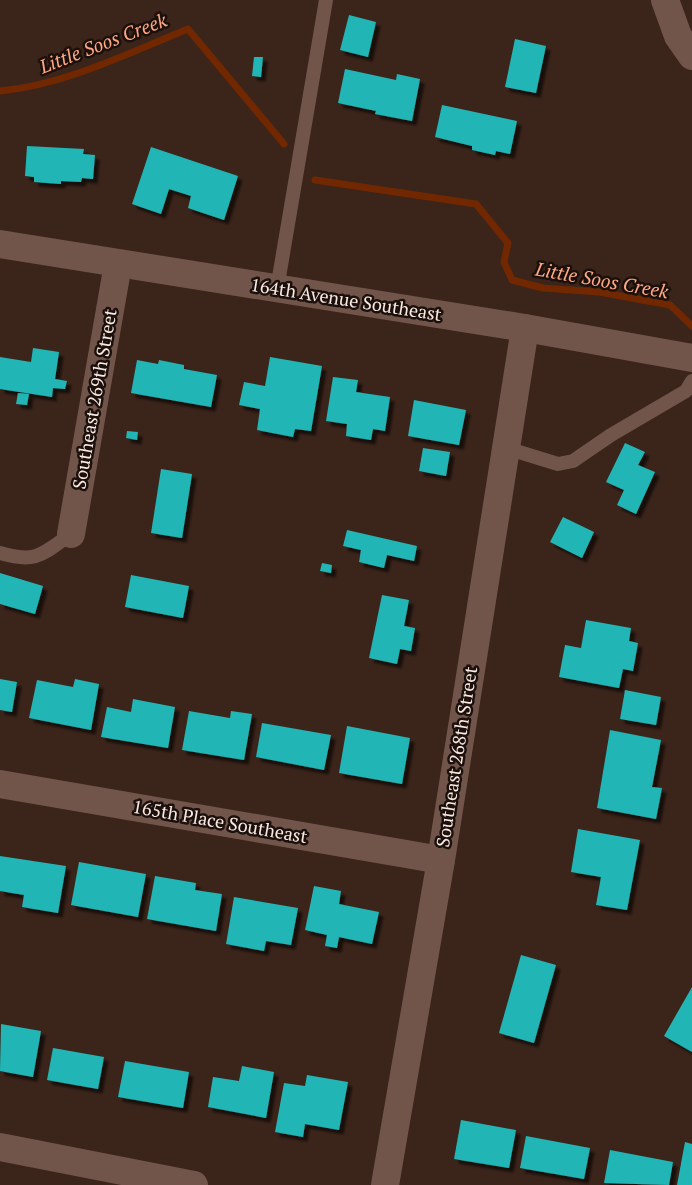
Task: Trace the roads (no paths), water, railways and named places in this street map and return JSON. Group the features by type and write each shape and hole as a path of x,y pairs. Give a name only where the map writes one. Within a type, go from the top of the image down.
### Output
{"street":[{"path":"665,0 678,36 692,56"},
{"name":"164th Avenue Southeast","path":"0,244 525,328 692,358"},
{"name":"Southeast 269th Street","path":"71,534 118,264"},
{"name":"Southeast 268th Street","path":"385,1185 441,860 525,328"},
{"name":"165th Place Southeast","path":"0,784 441,860"},
{"path":"0,1147 194,1185"}],"lane":[{"path":"277,289 326,0"},
{"path":"506,448 558,464 573,461 611,435 686,391 692,381"},
{"path":"0,553 19,559 41,556 71,534"}],"waterway":[{"name":"Little Soos Creek","path":"0,91 24,88 72,75 119,58 188,29 284,144"},
{"name":"Little Soos Creek","path":"315,180 476,204 508,243 504,262 512,280 543,288 599,292 670,305 692,326"}]}
